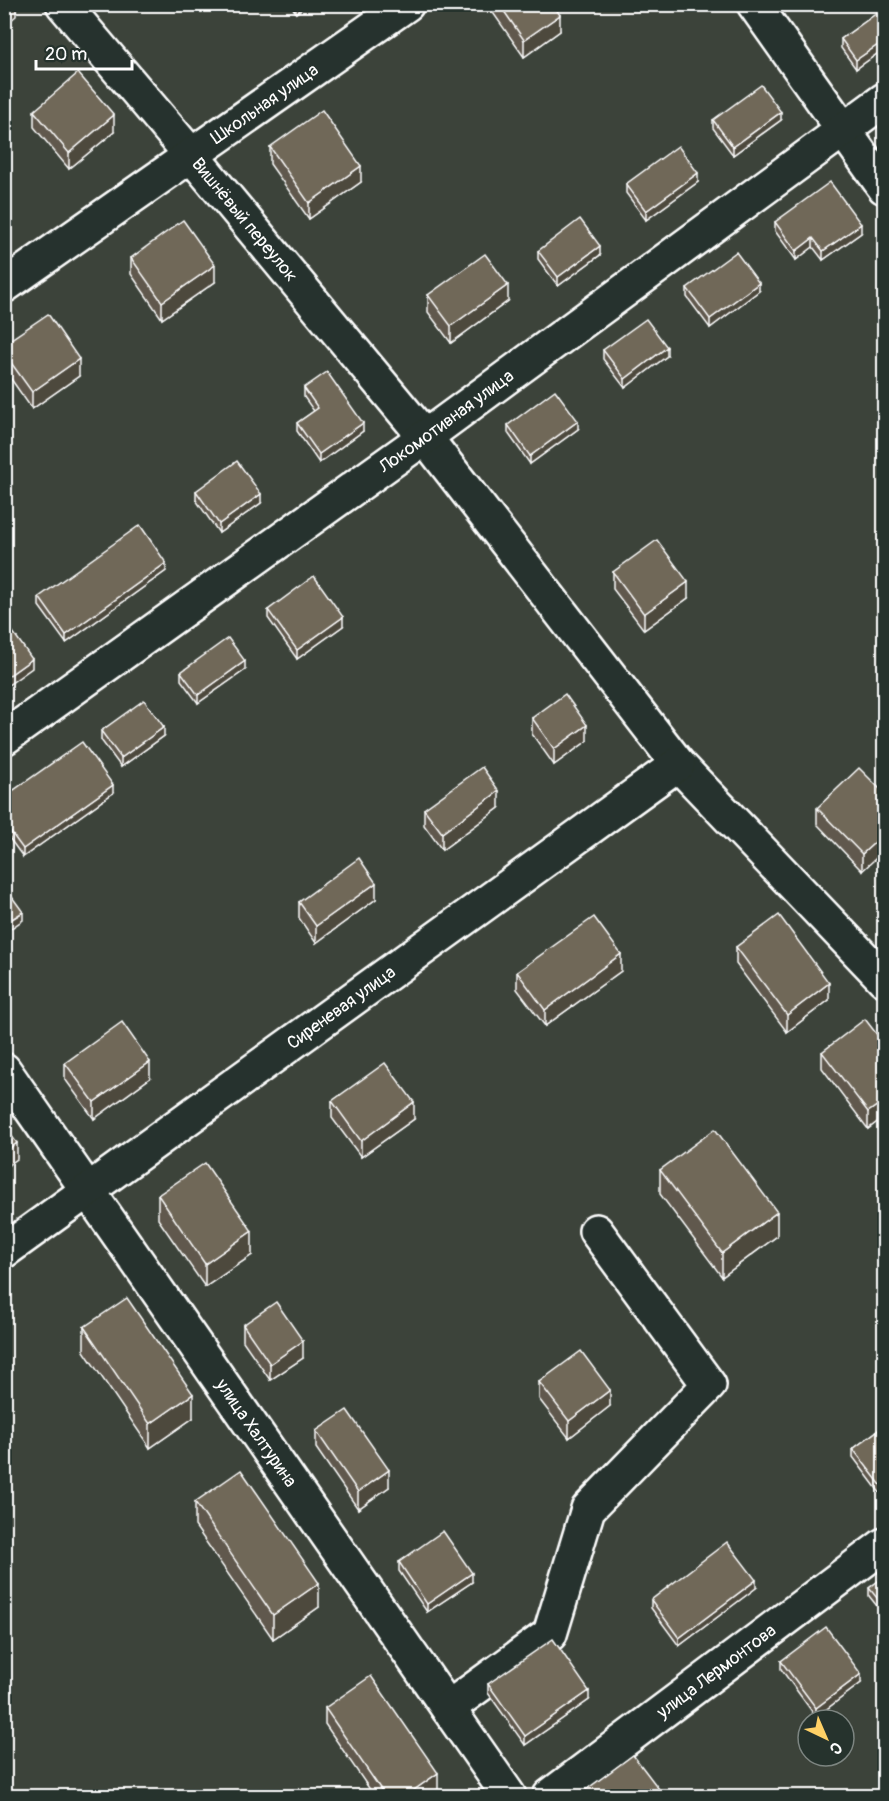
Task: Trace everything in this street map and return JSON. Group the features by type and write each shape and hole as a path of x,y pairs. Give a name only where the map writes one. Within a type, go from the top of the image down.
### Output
{"street":[{"name":"Вишнёвый переулок","path":"63,4 425,437 678,764 885,979"},
{"name":"Школьная улица","path":"4,286 407,4"},
{"path":"754,4 885,187"},
{"name":"Локомотивная улица","path":"4,738 425,437 885,100"},
{"name":"Сиреневая улица","path":"4,1251 678,764"},
{"name":"улица Халтурина","path":"4,1070 509,1797"},
{"path":"448,1708 550,1634 588,1509 709,1385 596,1231"},
{"name":"улица Лермонтова","path":"549,1797 885,1545"}],"building":[{"path":"499,4 553,4 560,15 524,40"},
{"path":"884,8 885,40 856,60 841,39"},
{"path":"78,73 114,115 69,153 34,111"},
{"path":"761,85 781,112 733,147 713,120"},
{"path":"322,110 361,166 309,203 270,147"},
{"path":"678,146 698,173 646,211 626,184"},
{"path":"830,182 861,224 823,251 813,238 796,251 775,222"},
{"path":"4,191 11,198 4,203"},
{"path":"580,219 600,246 558,277 538,251"},
{"path":"183,220 215,265 162,302 131,258"},
{"path":"736,252 759,283 710,319 687,288"},
{"path":"485,254 508,285 451,326 428,295"},
{"path":"48,314 79,359 32,392 4,353 4,344"},
{"path":"646,319 667,347 625,379 603,350"},
{"path":"327,372 363,423 319,454 297,423 318,408 304,388"},
{"path":"555,390 578,421 530,456 508,425"},
{"path":"237,461 261,494 219,524 196,491"},
{"path":"140,525 166,563 66,635 39,597"},
{"path":"657,540 688,582 644,614 613,572"},
{"path":"314,576 343,617 297,650 268,610"},
{"path":"8,625 32,659 4,679 4,627"},
{"path":"228,638 245,661 198,695 181,672"},
{"path":"565,694 587,725 554,749 532,718"},
{"path":"144,700 164,727 121,758 101,731"},
{"path":"82,742 113,785 23,849 4,823 4,797"},
{"path":"482,767 499,791 442,833 424,809"},
{"path":"859,768 885,794 885,833 862,854 817,808"},
{"path":"359,858 376,883 316,926 299,902"},
{"path":"4,886 23,912 4,924"},
{"path":"779,915 829,983 787,1015 736,947"},
{"path":"594,917 621,954 545,1010 517,972"},
{"path":"865,1019 885,1045 885,1100 868,1112 822,1052"},
{"path":"122,1022 150,1062 94,1102 65,1063"},
{"path":"385,1063 414,1102 361,1141 332,1101"},
{"path":"4,1126 17,1143 4,1152"},
{"path":"715,1129 777,1212 722,1253 660,1170"},
{"path":"205,1163 252,1231 205,1264 158,1195"},
{"path":"127,1298 193,1394 150,1424 84,1327"},
{"path":"276,1302 303,1341 270,1364 243,1325"},
{"path":"581,1351 610,1390 569,1421 539,1382"},
{"path":"347,1410 389,1470 358,1492 316,1431"},
{"path":"885,1425 885,1487 883,1488 853,1449"},
{"path":"241,1470 319,1583 273,1615 195,1502"},
{"path":"443,1531 472,1573 427,1604 399,1562"},
{"path":"727,1542 756,1580 679,1638 651,1600"},
{"path":"885,1576 885,1608 869,1588"},
{"path":"826,1627 861,1674 816,1708 781,1661"},
{"path":"553,1639 589,1691 525,1736 488,1684"},
{"path":"371,1676 438,1773 404,1797 386,1797 325,1708"},
{"path":"633,1755 665,1797 586,1797 583,1792"},
{"path":"6,1791 10,1797 4,1797"}]}
